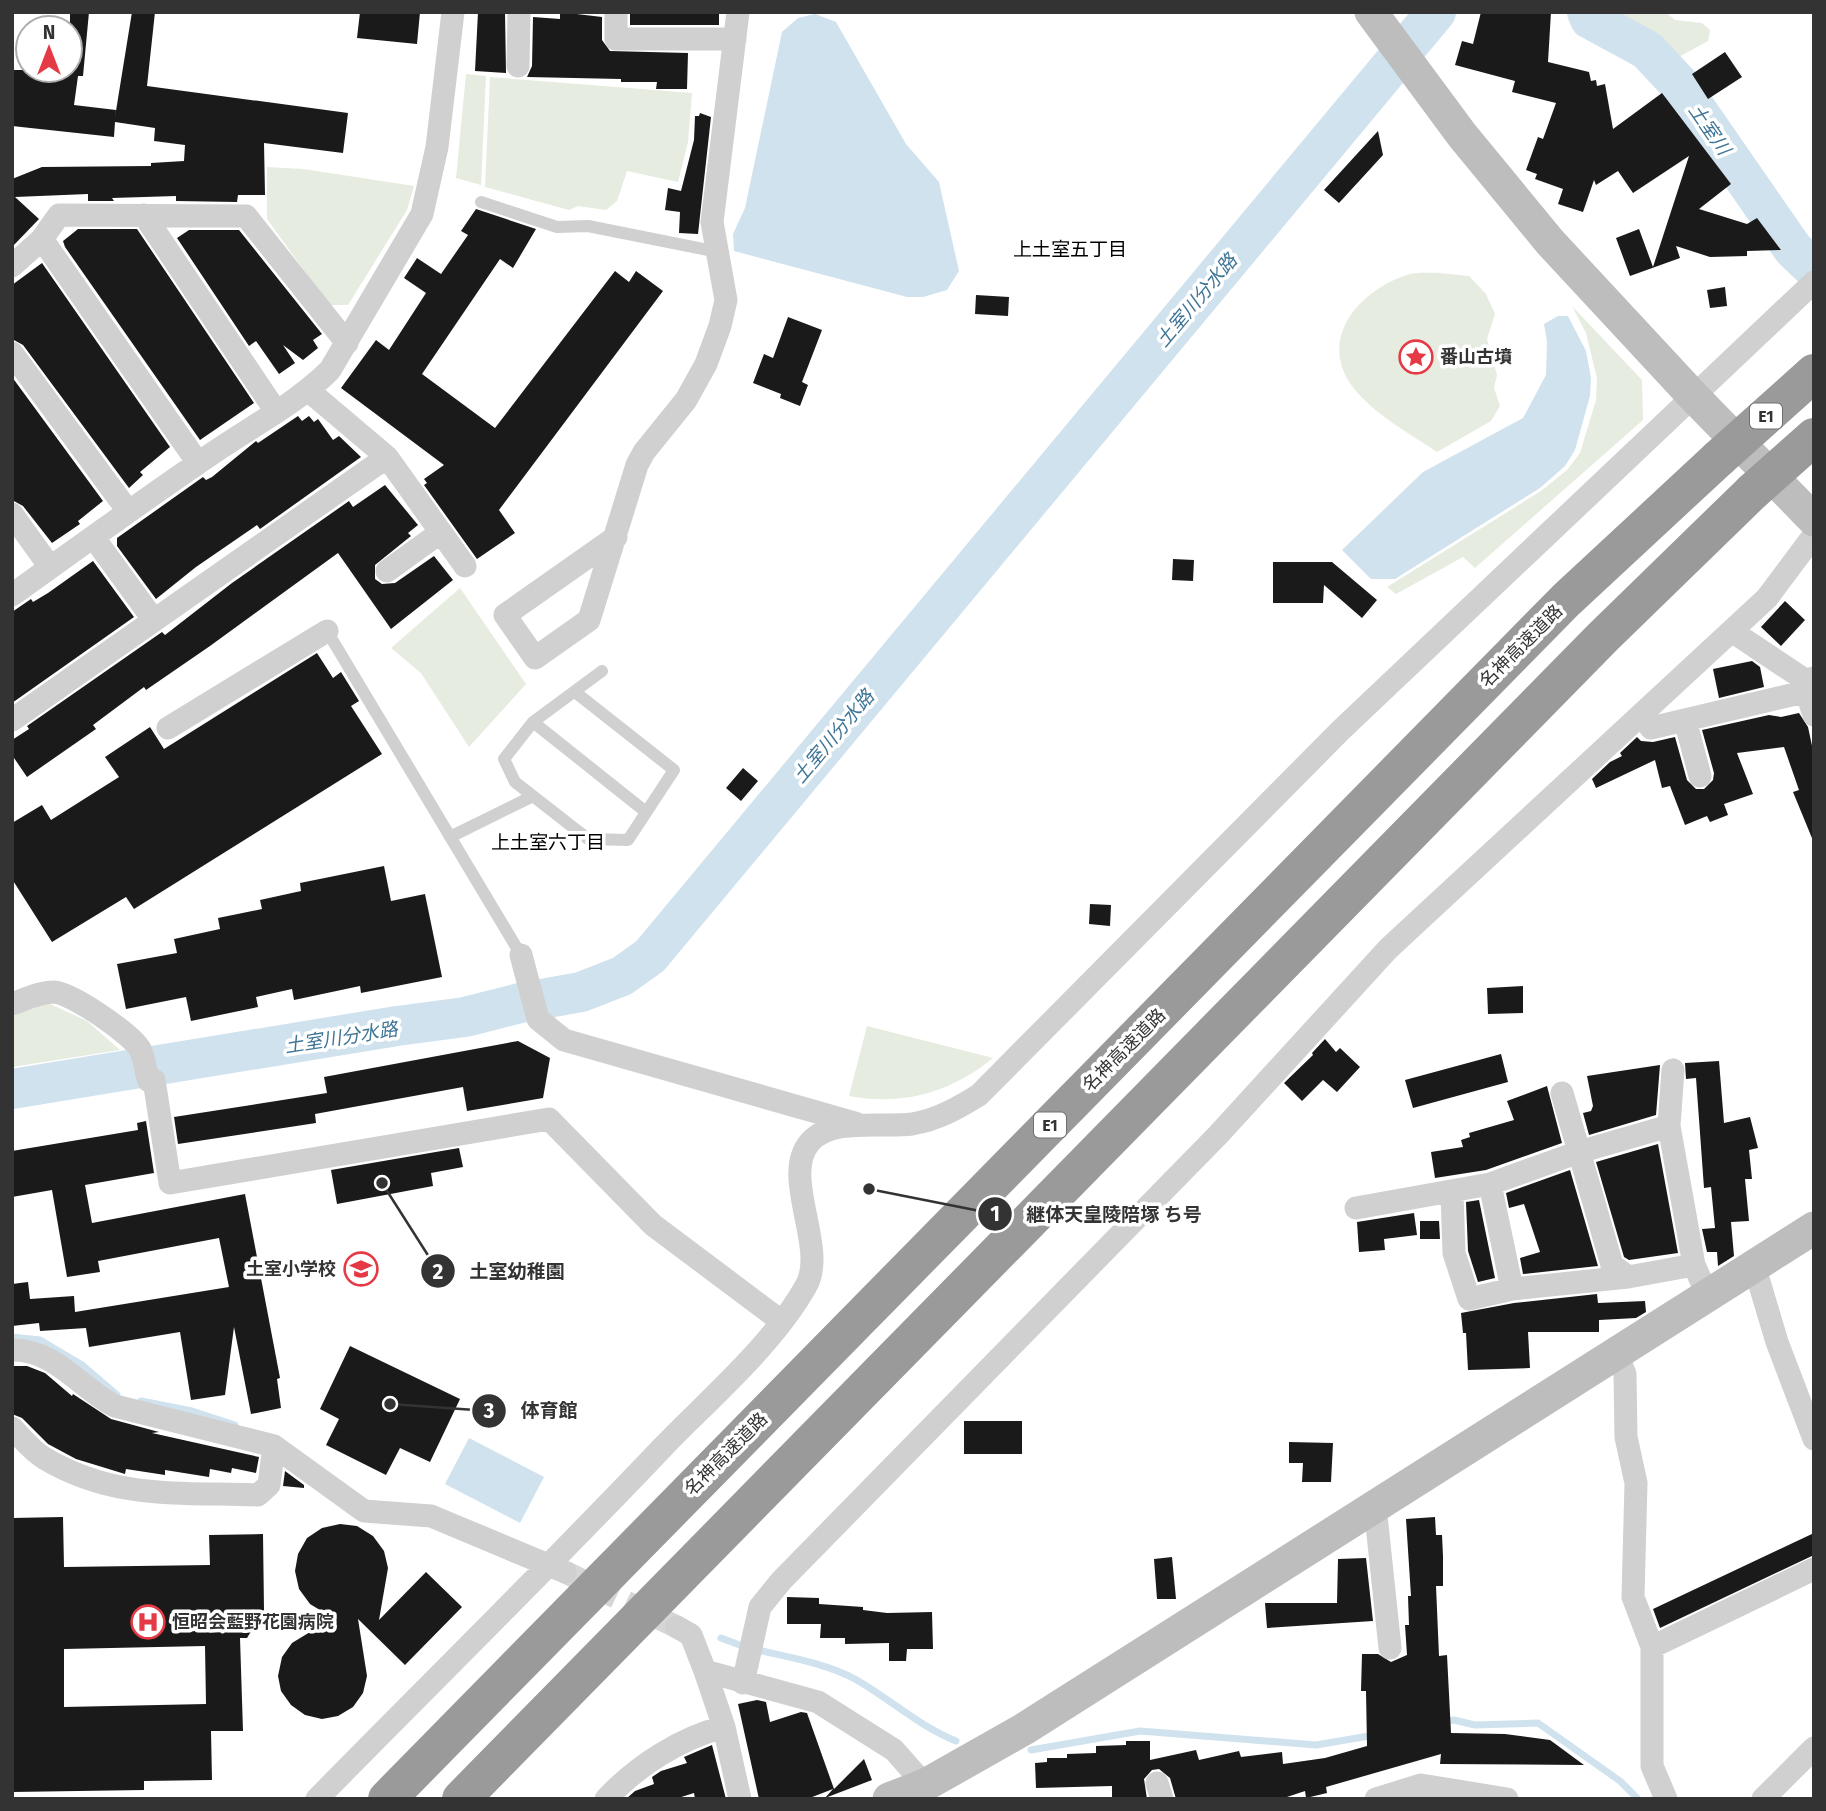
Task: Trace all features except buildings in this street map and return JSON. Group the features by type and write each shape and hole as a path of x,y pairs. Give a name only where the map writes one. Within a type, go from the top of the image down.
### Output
{"highway":[{"name":"名神高速道路","path":"387,1799 1566,600 1814,373"},
{"path":"461,1799 1603,637 1752,492 1814,437"}],"street":[{"path":"12,595 94,538 128,510 275,410 309,391 330,370 422,214 436,158 453,12"},
{"path":"517,66 519,12"},
{"path":"616,12 616,39 734,39"},
{"path":"616,537 505,615 535,658 589,620 616,537 622,507 637,465 686,400 716,339 726,300 712,222 738,12"},
{"path":"1379,23 1462,135 1550,242 1693,397 1814,520"},
{"path":"12,266 42,239 59,215 246,216 346,344"},
{"path":"144,215 275,410"},
{"path":"42,239 198,463"},
{"path":"317,1799 557,1568 781,1321 808,1284 812,1266 812,1248 802,1204 802,1156 809,1143 822,1132 864,1126 913,1124 951,1112 979,1095 1341,730 1814,282"},
{"path":"12,354 128,510"},
{"path":"309,391 387,457 465,566"},
{"path":"12,720 387,457"},
{"path":"12,514 50,568"},
{"path":"387,571 441,532"},
{"path":"744,1679 755,1641 760,1608 795,1567 1218,1135 1388,950 1767,598 1814,535"},
{"path":"94,538 153,619"},
{"path":"168,728 327,631"},
{"path":"1739,636 1811,685 1814,715"},
{"path":"1641,715 1651,728 1811,685"},
{"path":"1685,720 1700,776"},
{"path":"521,956 538,1019 564,1040 800,1105 864,1126"},
{"path":"12,1004 56,992 68,996 133,1040 149,1081 154,1080 170,1183 549,1119 653,1225 781,1321"},
{"path":"1673,1070 1669,1126 1701,1280"},
{"path":"1562,1093 1612,1265 1628,1277"},
{"path":"1356,1208 1452,1193 1490,1184 1579,1152 1669,1126"},
{"path":"1490,1184 1512,1289"},
{"path":"1452,1193 1454,1253 1469,1299 1512,1289 1628,1277 1701,1280 1754,1265 1814,1228"},
{"path":"1754,1265 1777,1342 1814,1439"},
{"path":"889,1799 925,1785 1024,1729 1617,1355 1701,1280"},
{"path":"12,1350 41,1355 79,1378 97,1397 115,1406 274,1446 364,1511 431,1516 557,1568"},
{"path":"1617,1355 1625,1374 1626,1437 1636,1483 1633,1597 1653,1647 1652,1766 1666,1799"},
{"path":"12,1428 42,1457 98,1484 127,1491 258,1495 269,1485 274,1446"},
{"path":"1375,1506 1390,1648"},
{"path":"1653,1647 1814,1569"},
{"path":"677,1627 691,1635 705,1671 724,1727 740,1799"},
{"path":"705,1671 744,1679 818,1702 894,1750 925,1785"},
{"path":"606,1799 644,1764 704,1731 724,1727"},
{"path":"1763,1799 1814,1748"},
{"path":"1376,1799 1421,1785 1507,1799"}],"lane":[{"path":"481,202 557,227 588,226 718,252"},
{"path":"327,631 521,956"},
{"path":"575,692 674,770 628,841 588,839 515,782 504,759 533,722 602,671"},
{"path":"533,722 646,812"},
{"path":"450,838 533,796"}],"shaded area":[{"path":"1615,12 1665,12 1675,20 1702,23 1710,30 1708,41 1677,58 1648,35 1615,15"},
{"path":"466,74 486,76 481,185 456,178"},
{"path":"490,77 692,93 688,142 678,182 627,171 617,201 606,210 578,206 569,210 485,187"},
{"path":"267,167 303,169 414,186 407,210 348,305 329,305 267,219"},
{"path":"1439,273 1469,276 1486,294 1495,314 1487,339 1497,375 1494,388 1500,406 1491,421 1437,452 1392,422 1360,396 1342,368 1339,351 1349,318 1374,292 1407,275"},
{"path":"1572,306 1642,380 1643,420 1475,568 1463,557 1396,594 1387,587 1541,491 1567,470 1580,453 1596,400 1597,378 1586,333"},
{"path":"460,588 526,684 469,747 421,673 391,648"},
{"path":"48,1003 87,1021 120,1050 12,1067 12,1016"},
{"path":"867,1026 993,1058 960,1080 925,1094 888,1099 849,1096"}],"water":[{"path":"815,14 836,22 906,144 939,182 959,271 947,290 923,297 907,297 734,251 733,234 745,208 782,32 798,18"},
{"path":"1558,316 1568,316 1586,351 1591,378 1590,396 1575,450 1565,466 1540,488 1395,579 1371,579 1342,550 1423,472 1523,418 1546,375 1547,342 1544,324"},
{"path":"469,1438 544,1477 520,1523 445,1484"}],"waterway":[{"name":"土室川分水路","path":"12,1089 465,1017 581,992 622,976 650,956 1436,12"},
{"name":"土室川","path":"1587,12 1590,19 1647,50 1678,83 1793,249 1814,269"},
{"path":"12,1337 40,1340 82,1365 117,1395"},
{"path":"141,1401 192,1411 235,1425"},
{"path":"721,1638 745,1647"},
{"path":"762,1651 810,1662 855,1679 930,1728 956,1741"},
{"path":"1441,1722 1454,1720 1475,1725 1538,1723 1620,1781 1638,1799"},
{"path":"1031,1750 1140,1731 1316,1745 1375,1735"}],"tunnel":[{"path":"565,1572 677,1627"}],"place":[{"name":"番山古墳","path":"1416,357"},
{"name":"土室幼稚園","path":"382,1183"},
{"name":"継体天皇陵陪塚 ち号","path":"869,1189"},
{"name":"土室小学校","path":"361,1269"},
{"name":"体育館","path":"390,1404"},
{"name":"恒昭会藍野花園病院","path":"148,1622"}],"district":[{"name":"上土室五丁目","path":"1070,249"},
{"name":"上土室六丁目","path":"548,842"}]}
